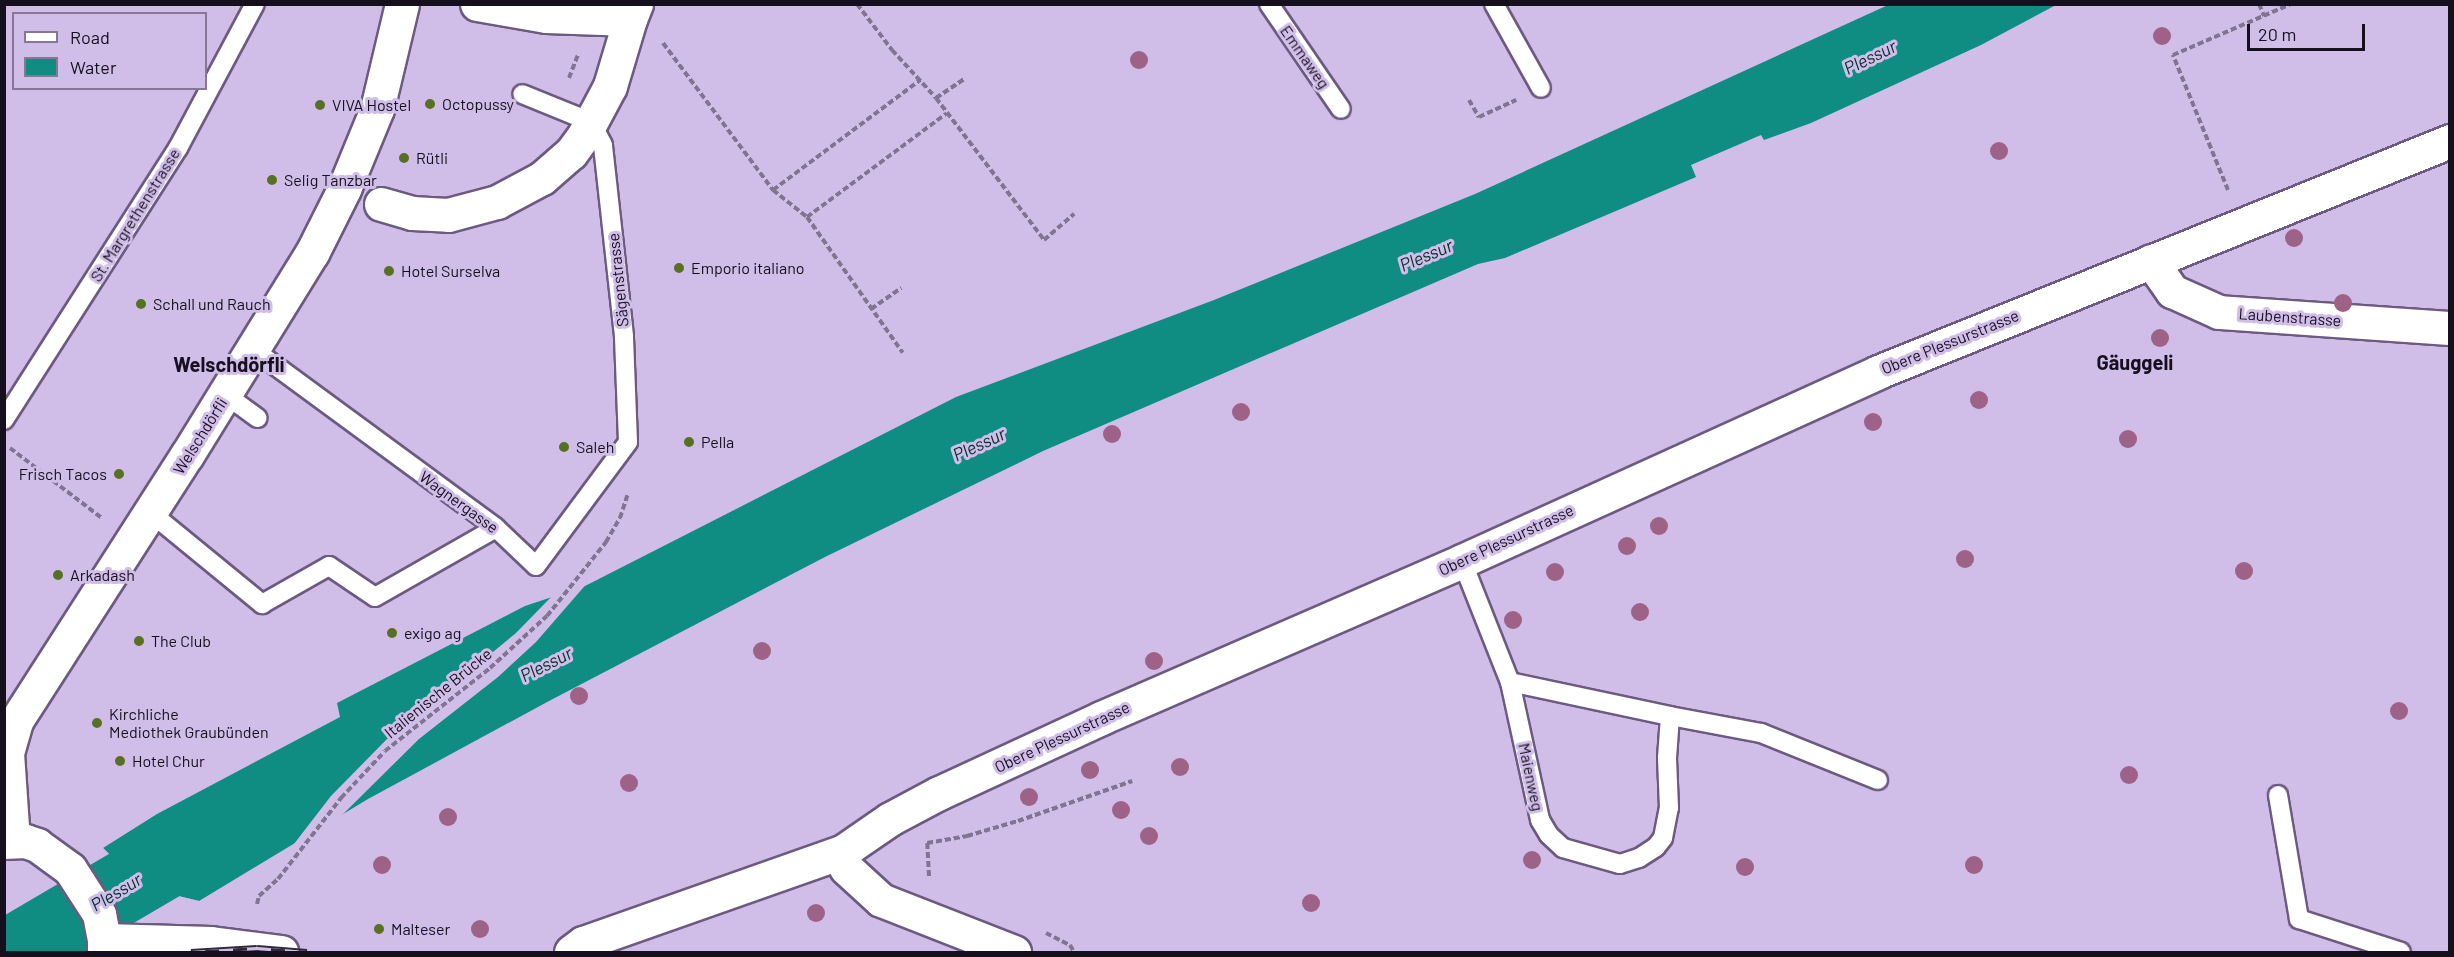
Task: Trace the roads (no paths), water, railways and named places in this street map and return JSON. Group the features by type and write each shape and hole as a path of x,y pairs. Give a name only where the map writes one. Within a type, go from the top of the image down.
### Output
{"street":[{"name":"Welschdörfli","path":"6,753 22,710 226,395 312,253 361,150 386,78 402,4"},
{"path":"381,204 431,215 465,212 497,202 526,188 556,167 571,153 610,86 633,12 546,16 477,4"},
{"name":"Obere Plessurstrasse","path":"571,952 583,943 842,852 890,819 939,793 1101,718 1462,561 1878,372 2450,141"},
{"name":"Laubenstrasse","path":"2151,261 2172,291 2218,312 2450,327"},
{"path":"6,753 9,841 46,850 70,869 99,914 112,945 211,943 280,952"},
{"path":"842,852 846,868 880,900 1014,952"}],"lane":[{"name":"St. Margrethenstrasse","path":"4,420 178,148 255,4"},
{"name":"Emmaweg","path":"1269,4 1341,109"},
{"path":"1494,4 1541,88"},
{"path":"522,94 591,122"},
{"name":"Sägenstrasse","path":"591,122 603,145 624,336 628,442"},
{"name":"Wagnergasse","path":"254,350 496,528 536,566 628,442"},
{"path":"226,395 258,418"},
{"path":"151,513 262,604 329,566 375,597 496,528"},
{"name":"Maienweg","path":"1462,561 1510,682 1540,820 1549,835 1563,848 1620,864 1639,858 1656,847 1663,838 1669,808 1667,758 1670,716"},
{"path":"1510,682 1761,733 1878,780"},
{"path":"2278,795 2299,919 2401,952"}],"water":[{"path":"1888,5 2056,5 1981,45 1811,123 1764,140 1761,135 1691,165 1696,177 1505,258 1478,264 1043,451 825,557 549,701 368,799 199,901 149,889 126,871 103,848 157,814 340,717 337,703 525,606 585,586 956,397 1214,300 1475,194"}],"waterway":[{"name":"Plessur","path":"13,952 175,857 223,832"}],"railway":[{"path":"191,952 257,948 307,952"}],"place":[{"name":"Octopussy","path":"430,104"},
{"name":"VIVA Hostel","path":"320,105"},
{"name":"Rütli","path":"404,158"},
{"name":"Selig Tanzbar","path":"272,180"},
{"name":"Emporio italiano","path":"679,268"},
{"name":"Hotel Surselva","path":"389,271"},
{"name":"Schall und Rauch","path":"141,304"},
{"name":"Pella","path":"689,442"},
{"name":"Saleh","path":"564,447"},
{"name":"Frisch Tacos","path":"119,474"},
{"name":"Arkadash","path":"58,575"},
{"name":"exigo ag","path":"392,633"},
{"name":"The Club","path":"139,641"},
{"name":"Kirchliche Mediothek Graubünden","path":"97,723"},
{"name":"Hotel Chur","path":"120,761"},
{"name":"Malteser","path":"379,929"}],"district":[{"name":"Gäuggeli","path":"2135,362"},
{"name":"Welschdörfli","path":"229,364"}]}
